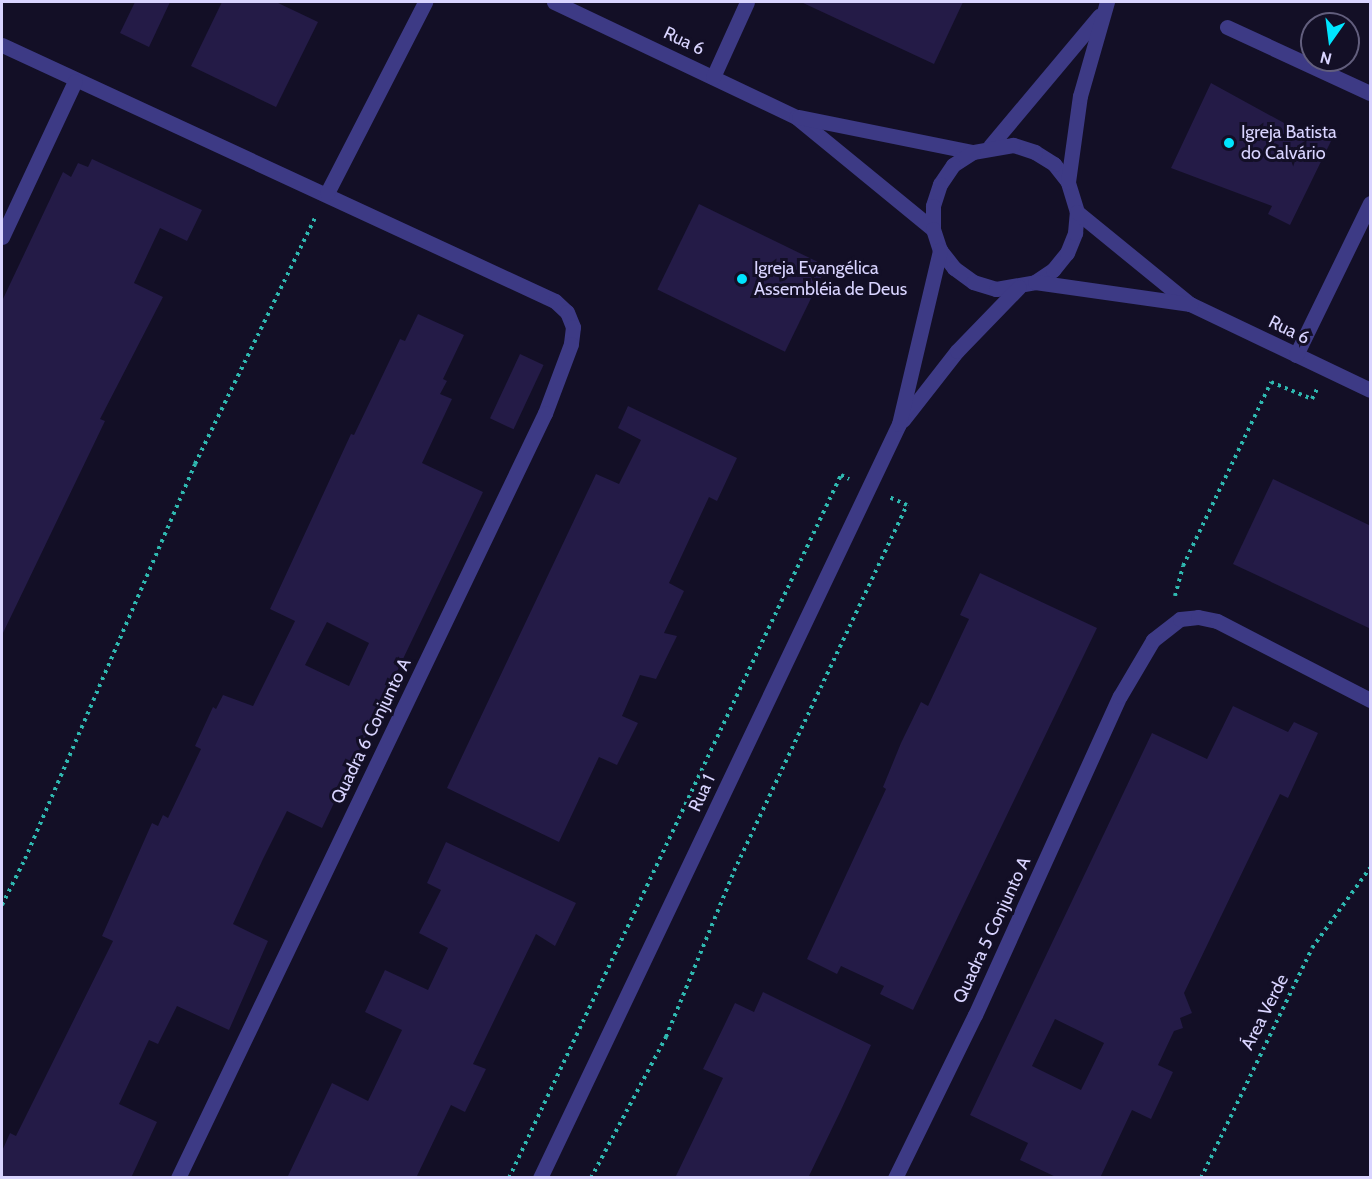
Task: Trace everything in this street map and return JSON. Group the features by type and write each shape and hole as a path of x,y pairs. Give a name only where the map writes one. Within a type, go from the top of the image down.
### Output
{"street":[{"path":"2,45 75,81 327,193 425,2"},
{"name":"Rua 6","path":"554,2 796,117 933,229"},
{"path":"713,77 747,2"},
{"path":"990,146 1104,7"},
{"path":"1068,182 1080,96 1104,7"},
{"path":"1227,27 1371,93"},
{"path":"2,237 75,81"},
{"name":"Rua 6","path":"796,117 973,152"},
{"path":"1013,145 1035,152 1054,164 1068,182 1077,212 1075,233 1067,254 1053,270 1035,282 1019,287 996,288 973,282 954,268 940,250 933,229 933,206 940,184 953,165 973,152 990,146 1013,145"},
{"name":"Quadra 6 Conjunto A","path":"178,1178 545,413 572,336 567,312 555,301 327,193"},
{"path":"1296,355 1371,203"},
{"name":"Rua 6","path":"1077,212 1191,304 1371,390"},
{"path":"899,424 940,250"},
{"name":"Rua 6","path":"1035,282 1191,304"},
{"path":"899,424 957,351 1019,287"},
{"name":"Rua 1","path":"540,1178 899,424"},
{"path":"1167,627 1180,619 1198,617 1217,621 1371,700"},
{"name":"Quadra 5 Conjunto A","path":"895,1178 975,1015 1120,696 1143,654 1167,627"}],"path":[{"path":"2,905 26,859 195,464 327,193"},
{"path":"1167,627 1183,566 1271,382 1312,399 1327,369"},
{"path":"509,1178 841,475 907,505 734,871 670,1028 591,1178"},
{"name":"Área Verde","path":"1201,1178 1312,948 1371,868"}],"building":[{"path":"135,2 170,2 149,47 120,33"},
{"path":"222,2 276,2 318,22 276,107 191,66"},
{"path":"801,2 963,2 934,64"},
{"path":"1211,83 1306,135 1309,128 1332,139 1290,225 1268,214 1272,206 1171,168"},
{"path":"92,159 202,210 187,241 160,228 134,283 163,297 100,419 105,421 2,635 2,301 63,172 71,177 78,163 88,167"},
{"name":"Igreja Evangélica Assembléia de Deus","path":"699,204 827,266 785,352 657,289"},
{"path":"418,314 464,335 443,379 447,381 440,394 452,399 422,463 483,492 322,828 287,811 263,859 233,924 268,941 229,1030 177,1006 158,1044 149,1040 119,1104 157,1122 131,1178 2,1178 2,1151 10,1133 16,1136 113,941 102,936 152,823 158,826 163,815 168,818 201,749 195,746 213,707 216,709 223,695 253,706 295,621 270,609 351,434 354,435 400,339 405,341","holes":["327,622 369,643 349,686 305,665"]},
{"path":"520,354 544,365 514,429 490,418"},
{"path":"628,406 737,458 717,501 709,497 669,583 684,591 664,633 677,636 656,679 640,675 622,716 638,723 617,765 599,757 559,842 447,788 596,474 619,484 641,440 618,428"},
{"path":"1273,479 1371,526 1371,629 1233,564"},
{"path":"980,573 1097,628 913,1010 880,994 884,986 841,966 837,974 807,959 886,789 883,787 901,743 921,702 928,706 969,619 960,615"},
{"path":"1233,706 1288,732 1294,722 1318,733 1288,798 1280,794 1184,993 1192,1013 1180,1018 1183,1028 1174,1031 1158,1065 1173,1072 1151,1119 1132,1110 1100,1178 1058,1178 1020,1160 1028,1143 970,1115 1152,733 1207,759","holes":["1055,1019 1104,1043 1081,1090 1032,1066"]},
{"path":"446,842 576,903 555,946 536,934 473,1064 486,1069 465,1112 451,1105 416,1178 287,1178 332,1083 368,1101 402,1030 365,1012 385,970 428,990 448,948 419,933 441,890 427,883"},
{"path":"763,992 871,1045 841,1110 808,1178 675,1178 723,1078 703,1069 735,1003 754,1012"}],"place":[{"name":"Igreja Batista do Calvário","path":"1229,143"},
{"name":"Igreja Evangélica Assembléia de Deus","path":"742,279"}]}
